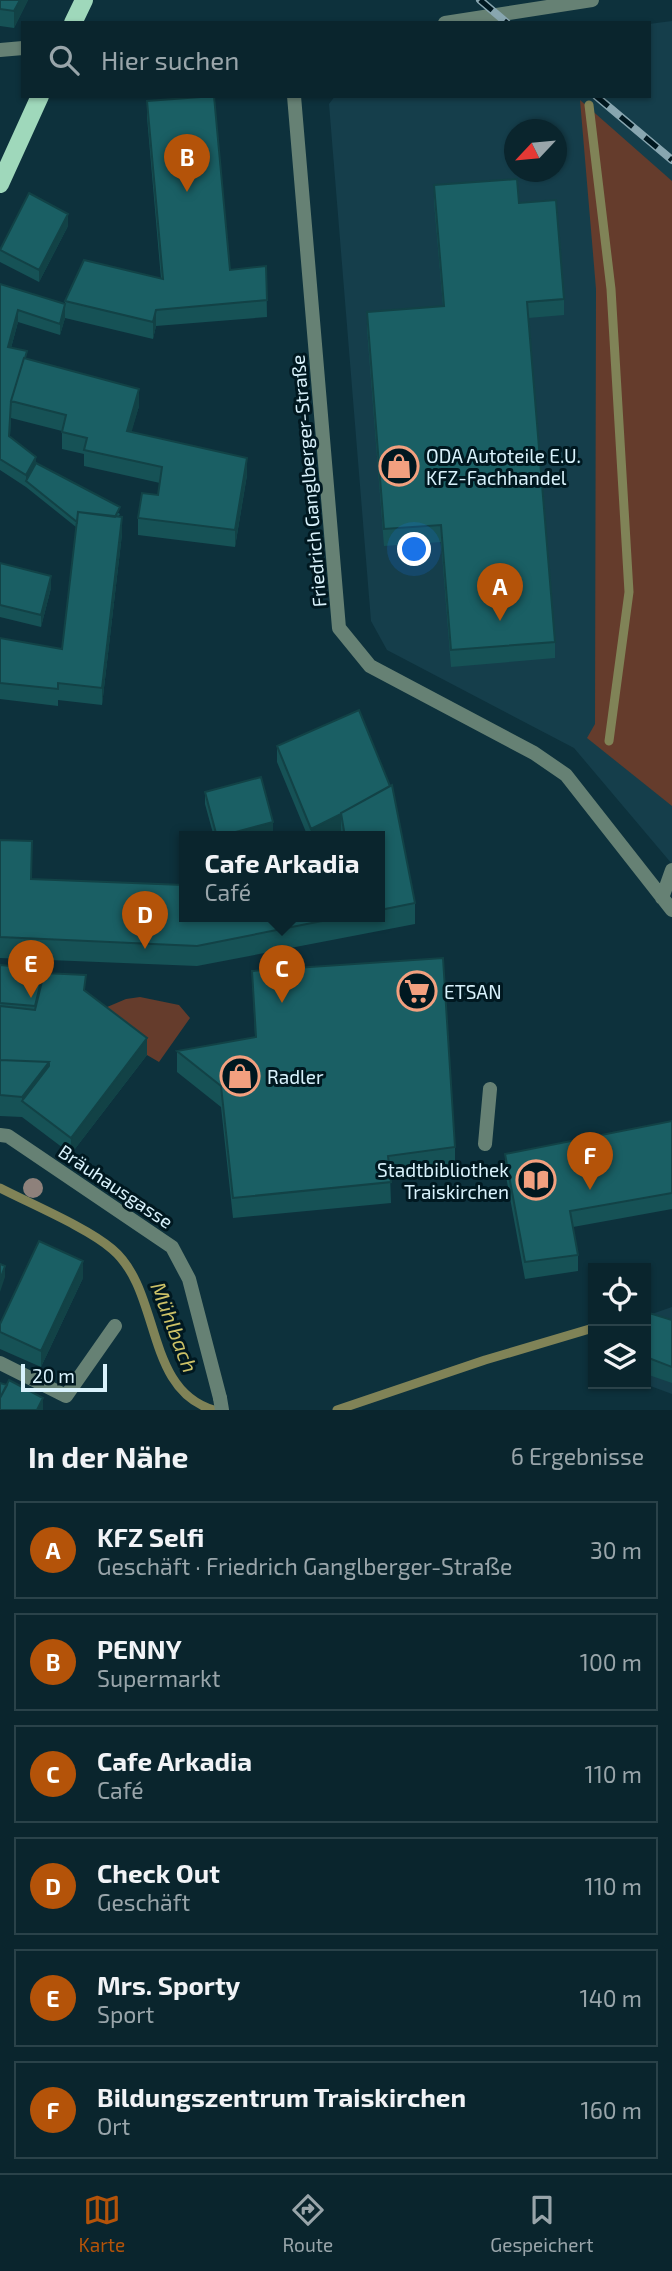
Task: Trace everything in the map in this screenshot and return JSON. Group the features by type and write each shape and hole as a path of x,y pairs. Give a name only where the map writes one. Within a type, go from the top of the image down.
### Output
{"main road":[{"path":"74,21 84,0"},
{"path":"0,184 39,98"}],"street":[{"path":"458,21 592,0"},
{"path":"0,50 21,48"},
{"name":"Friedrich Ganglberger-Straße","path":"294,98 339,628 370,666 534,753 566,775 672,910"},
{"path":"662,898 672,870"},
{"path":"485,1144 490,1089"},
{"name":"Bräuhausgasse","path":"0,1135 8,1136 172,1247 189,1279 221,1404"},
{"path":"0,1363 66,1396 115,1326"}],"shaded area":[{"path":"672,21 672,864 574,748 387,650 371,621 329,104 334,98 651,98 651,24"},
{"path":"580,100 672,181 672,806 587,738 595,724 596,289"},
{"path":"140,997 179,1005 190,1018 159,1062 147,1055 100,1010 126,999"},
{"path":"672,1307 672,1394 651,1386 651,1314"}],"building":[{"path":"0,0 20,0 14,11 0,9"},
{"path":"214,98 230,270 266,266 267,300 156,310 153,322 65,301 84,260 163,279 147,101"},
{"path":"504,180 517,182 519,203 556,200 564,299 527,302 555,642 451,650 441,525 384,529 367,312 444,306 434,185"},
{"path":"29,193 68,214 39,270 0,250"},
{"path":"0,284 65,304 60,324 18,310 8,347 27,351 11,401 9,436 36,457 26,475 0,459"},
{"path":"24,358 139,389 127,431 247,458 235,530 138,518 142,493 158,495 162,467 84,450 87,438 62,432 66,415 11,401"},
{"path":"36,463 120,507 115,517 78,512 77,522 26,481"},
{"path":"78,512 122,517 102,688 58,683 58,689 0,683 0,638 62,649"},
{"path":"0,563 51,576 41,615 0,605"},
{"path":"359,710 390,786 311,829 277,746"},
{"path":"261,777 273,822 239,831 215,831 205,792"},
{"path":"392,785 415,903 385,909 385,831 344,831 341,813"},
{"path":"0,840 32,841 31,879 179,885 179,922 317,922 197,946 0,937"},
{"path":"443,958 455,1147 388,1156 391,1182 233,1198 221,1086 177,1051 256,1037 252,971"},
{"path":"0,965 44,969 35,1006 0,1003"},
{"path":"44,973 86,975 84,990 147,1038 71,1138 22,1101 49,1066 49,1062 0,1060 0,1006 35,1010"},
{"path":"0,1060 49,1062 22,1097 0,1095"},
{"path":"672,1121 672,1193 570,1211 578,1255 525,1262 505,1154"},
{"path":"39,1241 83,1261 41,1351 0,1332 0,1324"},
{"path":"0,1264 5,1266 0,1280"},
{"path":"651,1314 672,1320 672,1367 651,1359"},
{"path":"9,1380 43,1398 37,1410 0,1410 0,1398"},
{"path":"0,1383 7,1385 0,1398"}],"waterway":[{"path":"589,105 611,289 629,592 609,741"},
{"name":"Mühlbach","path":"0,1188 74,1225 112,1249 128,1267 139,1289 164,1361 176,1382 192,1399 214,1410"},
{"name":"Mühlbach","path":"337,1410 485,1360 588,1329"}],"railway":[{"path":"480,0 505,21"},
{"path":"598,98 672,160"}],"place":[{"name":"PENNY","path":"187,192"},
{"name":"ODA Autoteile E.U. KFZ-Fachhandel","path":"399,466"},
{"name":"KFZ Selfi","path":"500,621"},
{"name":"Check Out","path":"145,949"},
{"name":"ETSAN","path":"417,991"},
{"name":"Mrs. Sporty","path":"31,998"},
{"name":"Cafe Arkadia","path":"282,1003"},
{"name":"Radler","path":"240,1076"},
{"name":"Stadtbibliothek Traiskirchen","path":"536,1180"},
{"name":"Bildungszentrum Traiskirchen","path":"590,1190"}]}
